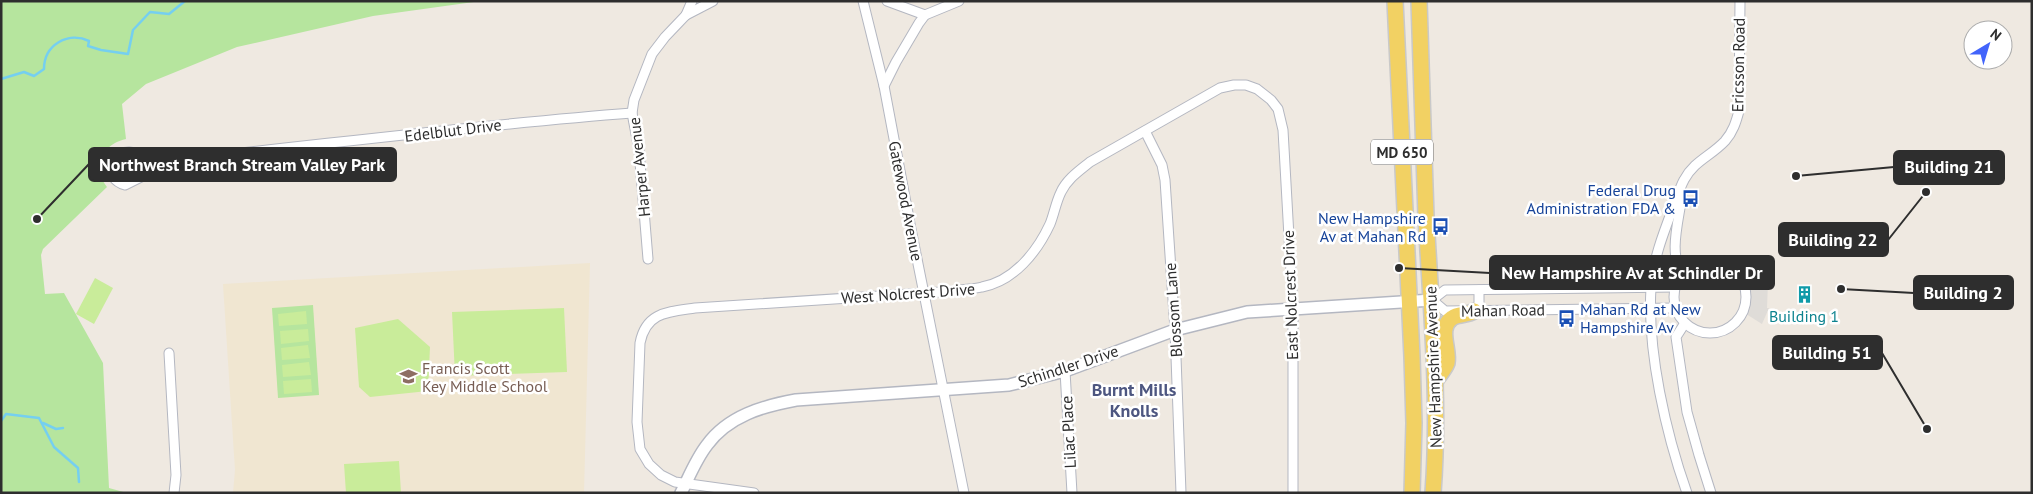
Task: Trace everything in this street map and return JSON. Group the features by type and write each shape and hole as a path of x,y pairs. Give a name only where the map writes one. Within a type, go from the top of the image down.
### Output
{"main road":[{"name":"New Hampshire Avenue","path":"1396,1 1414,423 1412,493"},
{"name":"New Hampshire Avenue","path":"1419,1 1426,218 1436,380 1436,455 1433,493"},
{"path":"1436,380 1447,363 1445,327 1451,318 1477,311"}],"street":[{"name":"Harper Avenue","path":"648,259 639,150 632,113 634,100 652,54 665,37 686,16 692,1"},
{"path":"686,16 713,1"},
{"name":"Gatewood Avenue","path":"863,1 884,86 964,493"},
{"path":"886,1 925,15 960,1"},
{"name":"Ericsson Road","path":"1683,182 1690,169 1724,142 1734,128 1738,110 1740,1"},
{"path":"884,86 896,62 925,15"},
{"name":"West Nolcrest Drive","path":"754,493 683,488 661,475 649,464 640,449 637,422 640,343 642,332 655,316 666,312 695,308 984,287 1014,272 1030,258 1042,241 1061,191 1073,175 1090,162 1220,88 1246,85 1257,89 1271,100"},
{"name":"East Nolcrest Drive","path":"1271,100 1278,109 1282,130 1293,308 1293,493"},
{"name":"Edelblut Drive","path":"154,162 502,124 632,113"},
{"name":"Blossom Lane","path":"1144,131 1162,165 1165,180 1175,330 1181,493"},
{"path":"130,151 154,162 145,175 125,185 117,182 109,171 110,160 120,152 130,151"},
{"path":"1683,182 1674,253 1677,264 1683,274"},
{"path":"1683,182 1662,236 1651,287 1651,309 1657,375 1662,404 1688,493"},
{"path":"1710,262 1722,264 1738,275 1745,284 1747,302 1743,312 1733,324 1718,332 1706,332 1695,329 1685,323 1676,308 1674,294 1675,287 1683,274 1698,264 1710,262"},
{"name":"Mahan Road","path":"1675,287 1445,290 1432,300 1445,311 1676,308"},
{"path":"1477,311 1479,290"},
{"name":"Schindler Drive","path":"683,488 712,438 727,425 750,412 769,405 796,400 1009,385 1065,371 1175,330 1247,312 1432,300"},
{"path":"1685,323 1676,337 1687,412 1698,455 1711,493"},
{"path":"169,353 176,475 174,493"},
{"name":"Lilac Place","path":"1065,371 1072,493"}],"shaded area":[{"name":"Francis Scott Key Middle School","path":"590,263 584,493 233,493 235,470 223,284"},
{"path":"1762,269 1768,283 1767,308 1769,308 1762,324 1743,312 1747,296 1744,282"}],"green space":[{"path":"1,1 481,1 373,16 237,47 146,84 122,104 126,139 105,151 100,164 102,179 107,187 43,249 41,255 45,294 64,293 103,363 109,488 127,493 1,493"},
{"path":"95,278 113,288 94,324 76,314"},
{"path":"313,305 319,395 278,398 272,308"},
{"path":"564,308 567,372 455,376 452,312"},
{"path":"306,311 307,324 279,326 278,314"},
{"path":"398,319 430,347 428,391 370,397 359,387 355,328"},
{"path":"308,329 309,341 281,344 280,331"},
{"path":"308,345 310,358 282,360 281,348"},
{"path":"309,362 311,375 283,377 282,365"},
{"path":"311,379 312,392 284,394 283,381"},
{"path":"399,461 401,493 346,493 344,464"}],"waterway":[{"path":"1,79 24,72 34,76 44,69 45,60 53,47 66,39 81,38 89,41 88,46 128,54 133,30 150,12 169,14 185,1"},
{"path":"1,421 6,414 39,418 54,447 78,468 79,482"},
{"path":"43,423 56,429 63,428"}],"place":[{"name":"Building 21","path":"1796,176"},
{"name":"Building 22","path":"1926,192"},
{"name":"Federal Drug Administration FDA &","path":"1690,199"},
{"name":"Northwest Branch Stream Valley Park","path":"37,219"},
{"name":"New Hampshire Av at Mahan Rd","path":"1440,227"},
{"name":"New Hampshire Av at Schindler Dr","path":"1399,268"},
{"name":"Building 2","path":"1841,289"},
{"name":"Building 1","path":"1804,294"},
{"name":"Mahan Rd at New Hampshire Av","path":"1566,318"},
{"name":"Francis Scott Key Middle School","path":"408,377"},
{"name":"Building 51","path":"1927,429"}],"district":[{"name":"Burnt Mills Knolls","path":"1134,399"}]}
